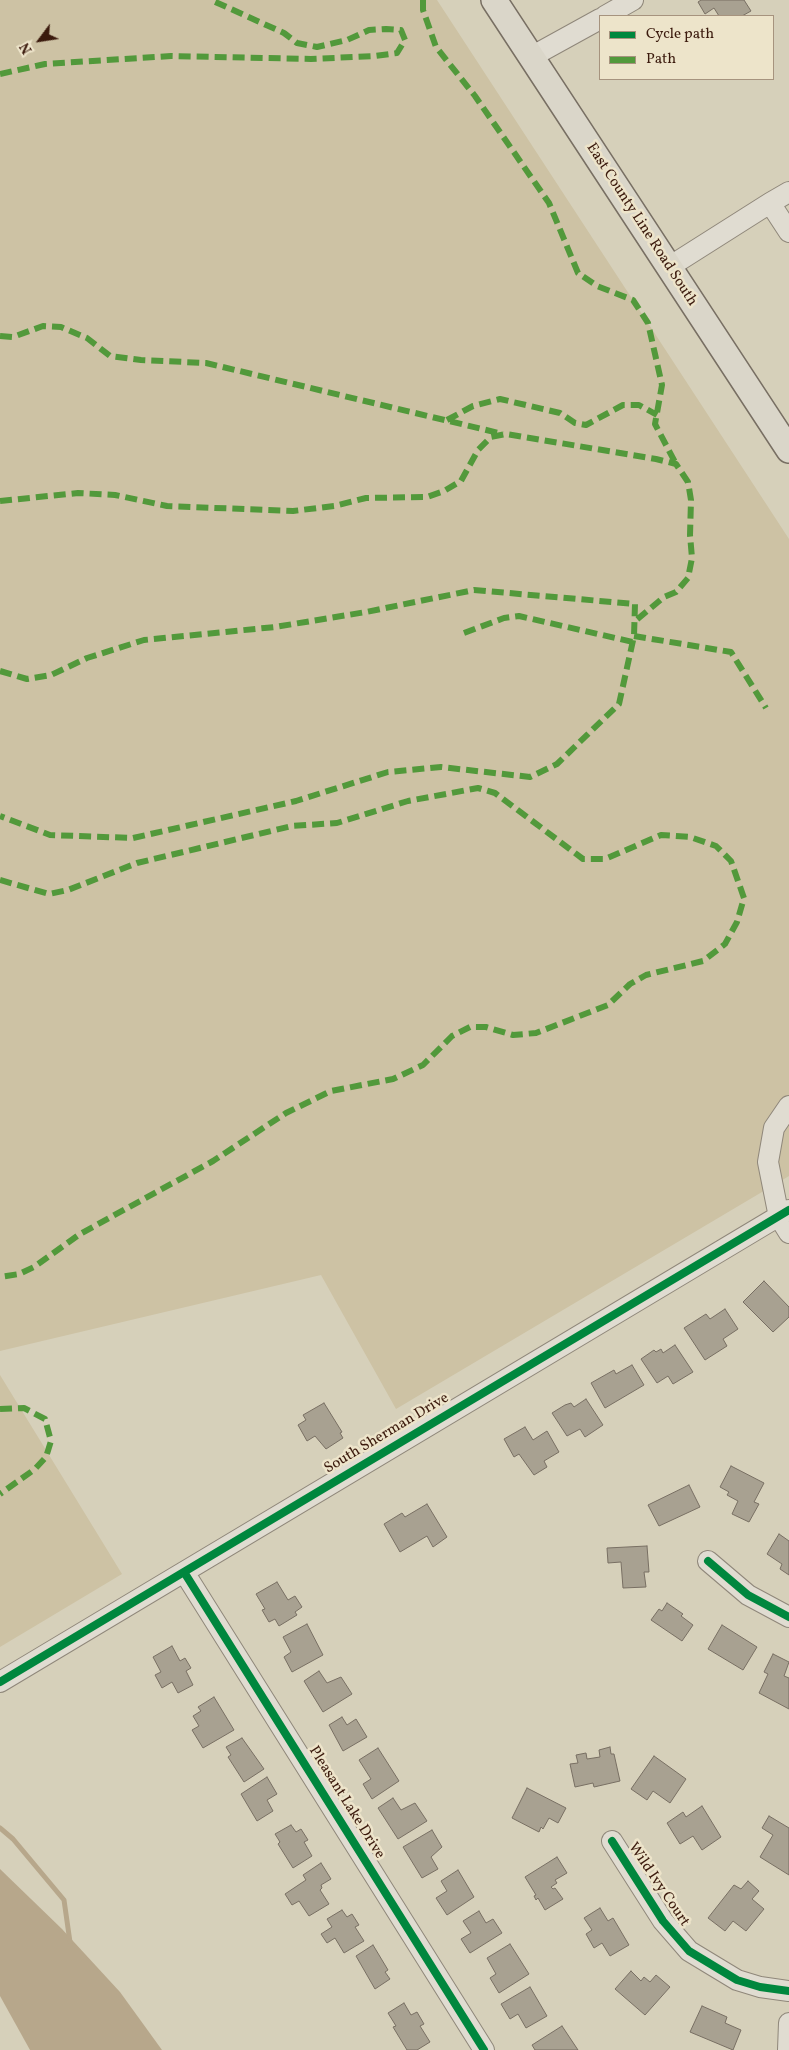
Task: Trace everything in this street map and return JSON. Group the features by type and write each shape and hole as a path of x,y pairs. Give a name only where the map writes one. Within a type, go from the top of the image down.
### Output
{"main road":[{"name":"East County Line Road South","path":"494,0 789,450"}],"street":[{"path":"608,15 633,0"},
{"path":"531,56 599,20"},
{"path":"669,267 789,192"},
{"path":"770,203 789,232"},
{"path":"786,1220 768,1162 774,1128 789,1106"},
{"name":"South Sherman Drive","path":"0,1682 184,1572 786,1220"},
{"path":"708,1562 748,1595 789,1617"},
{"name":"Pleasant Lake Drive","path":"184,1572 484,2050"},
{"name":"Wild Ivy Court","path":"612,1841 663,1921 689,1951 736,1980 789,1991"},
{"path":"788,2050 789,2022"}],"shaded area":[{"path":"0,0 437,0 789,539 789,1176 396,1409 321,1275 0,1351"},
{"path":"0,1375 122,1574 0,1647"},
{"path":"0,1869 62,1929 120,1992 162,2050 30,2050 0,1996"}],"building":[{"path":"701,0 744,0 751,11 744,15 718,15 714,8 705,14 698,2"},
{"path":"764,1281 789,1307 789,1317 773,1332 743,1302"},
{"path":"725,1309 738,1329 723,1339 727,1346 705,1360 684,1328 706,1314 710,1319"},
{"path":"675,1345 693,1372 673,1384 668,1376 657,1383 641,1359 654,1350 656,1352 661,1349 663,1353"},
{"path":"632,1365 644,1385 605,1408 591,1383 614,1370 616,1374"},
{"path":"586,1399 603,1425 585,1437 580,1429 567,1436 552,1413 571,1403 574,1407"},
{"path":"324,1403 342,1432 340,1433 343,1438 326,1449 315,1436 307,1441 298,1425 306,1420 303,1415"},
{"path":"525,1427 533,1440 547,1431 559,1452 544,1461 547,1467 534,1475 519,1454 514,1457 504,1439"},
{"path":"731,1466 764,1483 754,1502 759,1504 749,1522 732,1514 738,1501 727,1495 729,1492 720,1487"},
{"path":"689,1485 700,1507 659,1526 648,1505"},
{"path":"427,1504 447,1537 433,1547 427,1536 400,1552 384,1524 402,1513 405,1517"},
{"path":"779,1534 789,1541 789,1575 780,1569 782,1564 767,1554"},
{"path":"647,1546 649,1572 644,1572 646,1587 623,1588 621,1562 608,1563 607,1548"},
{"path":"277,1582 288,1600 295,1596 302,1607 295,1612 297,1615 279,1626 275,1619 269,1622 262,1610 265,1609 256,1594"},
{"path":"667,1603 683,1614 681,1616 693,1625 682,1641 651,1620 659,1609 662,1611"},
{"path":"307,1624 323,1655 292,1672 284,1657 291,1652 283,1637"},
{"path":"722,1625 757,1647 743,1670 708,1649"},
{"path":"172,1646 180,1661 185,1658 191,1668 186,1671 193,1685 178,1693 172,1682 162,1688 155,1675 161,1672 153,1657"},
{"path":"773,1654 789,1662 784,1676 789,1678 789,1709 759,1693 768,1674 764,1672"},
{"path":"319,1671 327,1683 341,1677 352,1694 323,1712 304,1681"},
{"path":"214,1697 234,1730 203,1748 192,1730 199,1726 193,1716 201,1711 198,1707"},
{"path":"342,1717 347,1725 356,1719 367,1737 343,1751 329,1725"},
{"path":"242,1738 264,1769 244,1782 228,1757 231,1755 226,1747"},
{"path":"610,1747 611,1754 614,1754 620,1781 594,1787 593,1783 575,1787 570,1764 578,1763 576,1755 586,1753 587,1759 600,1757 599,1750"},
{"path":"378,1748 399,1781 372,1799 363,1784 371,1779 359,1760"},
{"path":"654,1756 686,1779 670,1803 653,1791 647,1800 631,1789"},
{"path":"267,1777 277,1794 267,1800 273,1811 257,1821 241,1794"},
{"path":"527,1788 566,1808 558,1823 549,1818 543,1829 541,1827 539,1832 512,1818"},
{"path":"393,1798 401,1810 415,1803 427,1821 398,1839 378,1808"},
{"path":"702,1806 721,1837 702,1850 693,1836 680,1844 667,1823 683,1812 686,1817"},
{"path":"769,1816 789,1828 789,1875 760,1857 773,1835 762,1828"},
{"path":"291,1825 296,1832 301,1829 308,1840 304,1842 312,1856 293,1868 278,1844 280,1842 275,1834"},
{"path":"432,1830 442,1847 431,1857 438,1869 422,1878 403,1847"},
{"path":"557,1857 567,1873 555,1880 557,1883 551,1887 555,1888 563,1899 545,1910 538,1898 536,1900 534,1896 536,1895 525,1877"},
{"path":"321,1863 331,1879 321,1885 322,1888 320,1890 329,1904 309,1916 299,1901 292,1905 285,1894 306,1880 303,1875"},
{"path":"458,1870 474,1897 447,1915 436,1898 447,1891 441,1881"},
{"path":"748,1881 759,1891 752,1899 764,1909 746,1931 733,1921 725,1931 708,1918 734,1885 741,1889"},
{"path":"600,1908 608,1921 613,1918 629,1945 610,1956 602,1943 594,1948 586,1934 592,1930 584,1918"},
{"path":"342,1910 347,1917 352,1914 359,1925 355,1927 364,1941 344,1953 335,1938 327,1943 321,1934 332,1927 327,1919"},
{"path":"479,1911 486,1923 493,1919 502,1933 470,1953 461,1939 471,1933 463,1921"},
{"path":"510,1944 529,1974 499,1993 490,1978 496,1974 487,1958"},
{"path":"373,1945 388,1970 385,1972 390,1979 375,1989 356,1956"},
{"path":"631,1971 641,1981 644,1977 650,1982 656,1975 670,1987 645,2015 615,1989"},
{"path":"530,1987 547,2016 526,2028 518,2014 510,2019 501,2004"},
{"path":"404,2003 411,2015 417,2012 424,2024 420,2026 430,2042 417,2050 407,2050 393,2027 396,2026 388,2013"},
{"path":"702,2006 727,2017 725,2023 741,2030 733,2050 690,2032"},
{"path":"562,2026 578,2050 535,2050 532,2045"}],"waterway":[{"path":"0,1828 13,1839 64,1900 70,1942"}],"marked path":[{"path":"0,74 45,64 171,56 311,59 375,56 397,53 405,40 401,30 386,29 369,30 347,40 317,47 297,43 284,33 211,0"},
{"path":"423,0 423,10 436,47 475,96 549,203 578,273 597,286 633,300 648,323 662,385 655,424 676,464"},
{"path":"0,336 13,337 43,326 61,327 87,338 110,356 141,360 206,363 503,434"},
{"path":"447,420 473,406 500,399 560,413 575,423 586,425 623,405 639,405 657,415"},
{"path":"0,501 78,493 115,495 167,506 293,511 334,506 366,498 427,497 444,491 461,481 478,450 491,437 506,434 656,459 676,464 688,482 691,500 690,535 692,558 688,578 676,592 664,597 634,622"},
{"path":"0,671 27,679 51,675 87,658 144,640 275,627 366,612 474,590 635,604 634,636 619,704 557,764 530,777 441,767 388,772 296,801 133,838 50,835 0,816"},
{"path":"464,633 504,618 519,616 633,642"},
{"path":"634,636 731,652 766,708"},
{"path":"0,880 49,894 68,890 137,863 292,826 337,823 408,801 478,788 495,793 583,859 605,859 661,835 690,837 716,846 731,861 744,898 737,922 725,944 703,961 646,975 630,984 608,1005 536,1033 513,1035 486,1027 470,1027 452,1036 423,1065 393,1079 331,1091 286,1113 213,1161 80,1234 34,1267 19,1274 0,1277"},
{"path":"0,1409 24,1408 45,1419 51,1441 46,1457 35,1469 0,1494"}],"cycle path":[{"path":"0,1682 789,1210"},
{"path":"708,1561 748,1595 789,1617"},
{"path":"184,1572 484,2050"},
{"path":"612,1841 663,1921 689,1951 737,1980 760,1987 789,1991"}]}
